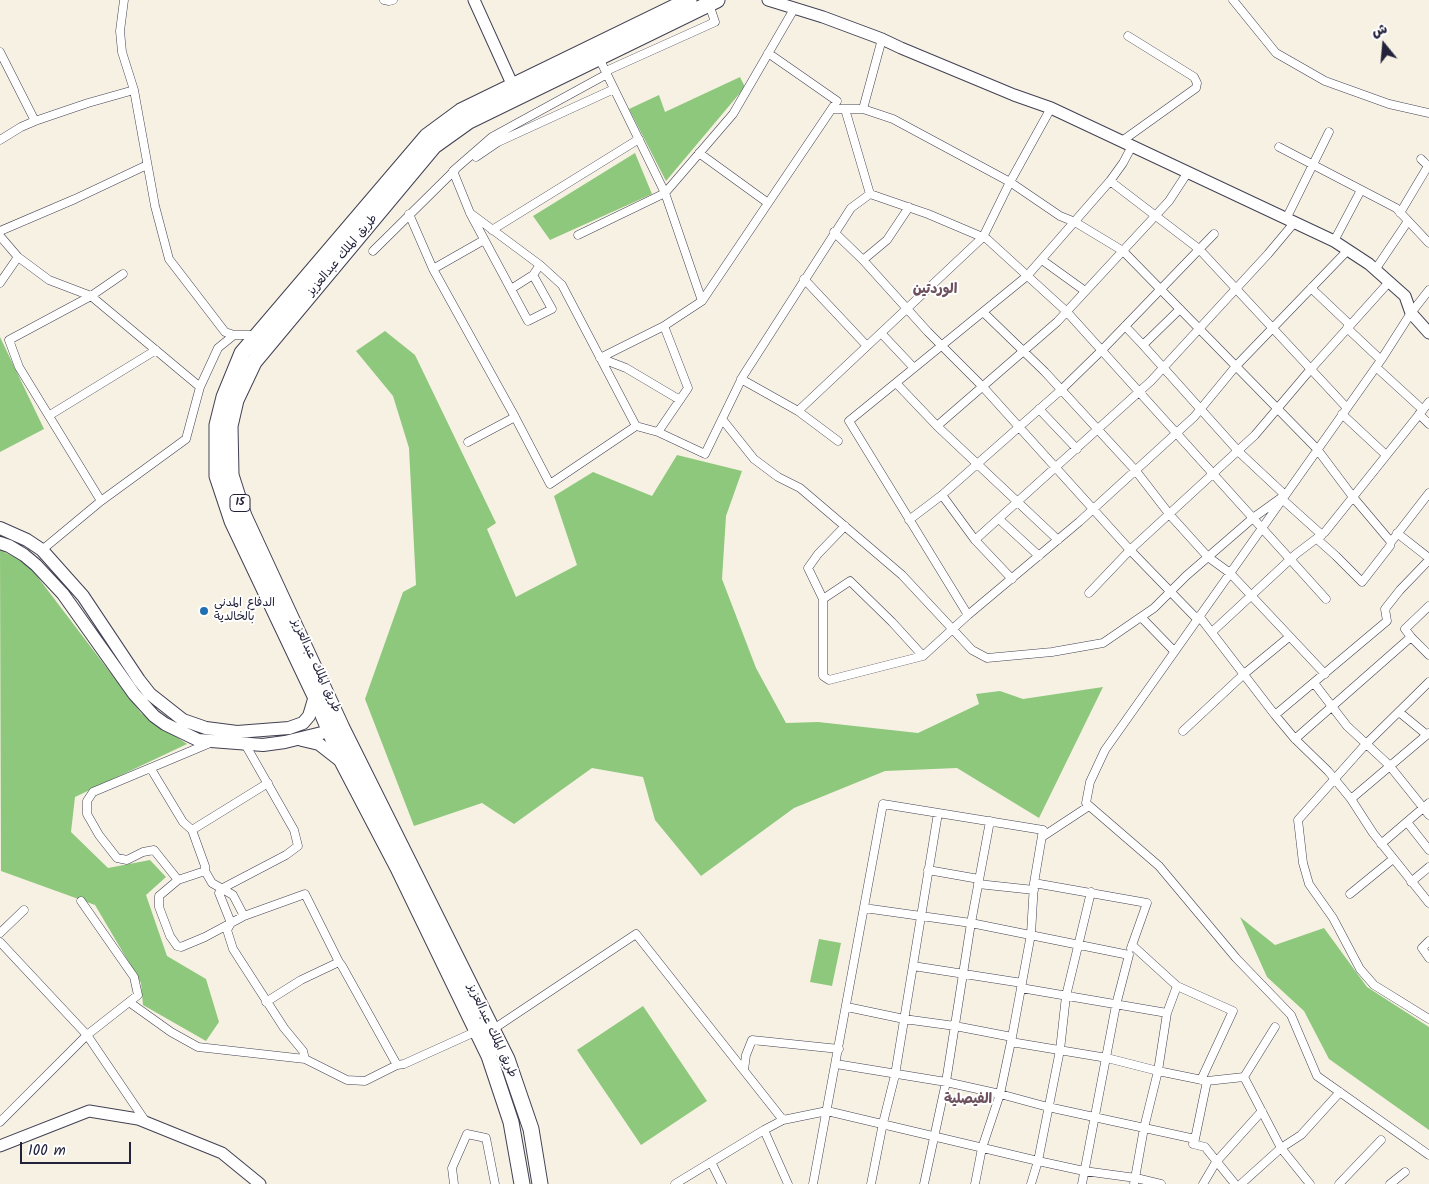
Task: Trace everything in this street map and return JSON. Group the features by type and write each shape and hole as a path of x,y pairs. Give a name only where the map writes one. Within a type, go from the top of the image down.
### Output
{"highway":[{"name":"طريق الملك عبدالعزيز","path":"540,1184 531,1129 506,1059 485,1031 343,763 333,724 315,696 232,521 217,476 216,425 224,397 242,353 427,136 461,111 689,0"},
{"name":"طريق الملك عبدالعزيز","path":"522,1184 511,1122 489,1056 485,1031 333,724 244,516 231,475 230,426 236,400 254,362 434,146 469,121 604,68 713,2"}],"main road":[{"path":"0,528 27,540 42,550 83,596 150,694 183,720 206,728 237,732 280,730 333,724"},
{"path":"0,543 24,555 63,594 89,628 134,694 154,716 165,724 198,740 214,742 263,745 306,740 319,744 343,763"},
{"path":"294,727 303,723 309,716 315,696"},
{"path":"294,740 333,724"}],"street":[{"path":"124,0 120,31 122,52 134,90 154,206 168,259 225,332 257,335"},
{"path":"384,0 389,2 393,0"},
{"path":"474,0 513,86"},
{"path":"768,0 823,17 882,39 1005,91 1051,108 1334,240 1375,270 1405,296 1411,312 1429,334"},
{"path":"1233,0 1276,53 1325,81 1389,104 1429,113"},
{"path":"578,235 665,193 734,114 794,9"},
{"path":"968,615 849,422 1027,276 1123,164 1127,143 1196,88 1197,83 1194,77 1128,36"},
{"path":"863,109 882,39"},
{"path":"0,52 36,121"},
{"path":"600,358 664,326 702,301 837,101 768,53"},
{"path":"373,251 453,172 492,137 604,68 665,193 702,301"},
{"path":"453,172 498,142 614,89"},
{"path":"0,140 21,127 36,121 134,90"},
{"path":"798,411 983,237 1010,182 1051,108"},
{"path":"832,109 863,109 893,119 1010,182 1060,216 1075,222 1123,251 1317,450 1391,542"},
{"path":"845,109 870,194"},
{"path":"975,540 1164,368 1198,328 1268,254 1290,220 1312,164 1329,132"},
{"path":"492,230 639,139"},
{"path":"1279,147 1396,208 1429,243"},
{"path":"699,153 768,202"},
{"path":"1400,213 1428,166 1421,159"},
{"path":"0,231 75,199 147,165"},
{"path":"453,172 470,214 528,321 552,309 533,275"},
{"path":"937,426 1024,352 1067,312 1168,202 1188,172"},
{"path":"1110,181 1199,249 1386,455"},
{"path":"1334,240 1361,190"},
{"path":"470,214 540,266 562,286 636,426 658,432 705,454 741,379 834,232 851,208 870,194"},
{"path":"870,194 909,207 987,239 1067,312 1326,599"},
{"path":"863,260 887,240 909,207"},
{"path":"410,214 433,269 550,484 636,426"},
{"path":"1375,270 1408,221"},
{"path":"834,232 863,260 906,310 983,387 1130,550 1212,632 1275,715 1295,739 1328,771 1351,799 1381,844 1429,903"},
{"path":"909,520 942,495 1061,390 1102,351 1214,234"},
{"path":"0,236 18,257 49,280 91,296 200,387"},
{"path":"433,269 484,240"},
{"path":"845,526 818,554 808,568 823,599 824,676 829,680 923,656 968,615 1058,540 1176,433 1200,410 1236,366 1348,250"},
{"path":"0,283 18,257"},
{"path":"1042,260 1085,292"},
{"path":"511,289 533,275 540,266"},
{"path":"102,501 19,367 9,340 91,296 124,274"},
{"path":"804,280 867,346"},
{"path":"1089,593 1130,550 1239,452 1348,326 1389,282"},
{"path":"1311,288 1348,326 1429,424"},
{"path":"1429,290 1411,312 1378,364 1105,750 1090,782 1086,803 1159,866 1236,958 1291,1014 1317,1076 1429,1156"},
{"path":"1143,345 1180,309"},
{"path":"983,312 1061,390 1136,471 1170,515 1208,557 1230,573 1325,674"},
{"path":"658,432 688,388 664,326"},
{"path":"1124,326 1239,452 1284,497 1336,556 1362,582 1390,546 1397,533 1429,493"},
{"path":"881,333 914,368"},
{"path":"42,550 102,501 186,439 200,387 218,348 234,334"},
{"path":"50,415 156,350"},
{"path":"600,358 626,368 680,400"},
{"path":"741,379 798,411 838,441"},
{"path":"896,383 937,426 1058,540"},
{"path":"1212,632 1290,560 1319,537 1429,402"},
{"path":"1039,409 1077,449"},
{"path":"468,442 515,417"},
{"path":"722,419 754,459 778,477 800,488 902,574 972,650 988,658 1052,652 1103,643 1154,608 1170,590 1253,518 1284,497"},
{"path":"942,495 975,540 1012,579"},
{"path":"999,519 1039,556"},
{"path":"1275,715 1387,620 1385,609 1429,559 1397,533"},
{"path":"823,599 850,581 892,622 923,656"},
{"path":"1429,606 1406,628 1410,637 1429,655"},
{"path":"1141,617 1174,651"},
{"path":"1182,731 1244,674 1290,637"},
{"path":"1295,739 1410,637"},
{"path":"1429,682 1366,745 1298,820 1303,863 1309,884 1333,918 1360,969 1374,985 1429,1019"},
{"path":"1314,683 1332,708 1366,745 1389,766 1427,809 1407,822 1381,844"},
{"path":"1351,799 1428,734 1399,712"},
{"path":"178,880 154,850 143,852 127,860 117,858 98,835 87,814 87,801 93,792 214,742"},
{"path":"245,744 294,830 298,846 286,855 223,888 219,893 231,922 227,930 233,949 266,1002 303,1051 305,1059"},
{"path":"151,769 183,822 192,830 205,866 205,871 212,883 233,895 244,916"},
{"path":"192,830 268,783"},
{"path":"813,1184 883,804 1043,830 1034,887 1031,934 1011,1039 1000,1094 982,1148 975,1184"},
{"path":"1042,837 1089,806"},
{"path":"871,1184 895,1075 938,813"},
{"path":"924,1184 946,1082 971,923 990,821"},
{"path":"1407,822 1429,850"},
{"path":"1350,894 1393,859"},
{"path":"1411,882 1429,867"},
{"path":"928,870 979,882 1091,892 1146,903 1129,955 1116,1005 1082,1184"},
{"path":"205,871 178,880 159,896 159,907 170,936 177,946 181,947 192,944 244,916 305,894 339,962 397,1065"},
{"path":"1031,1184 1038,1161 1060,1050 1066,996 1091,892"},
{"path":"0,1122 87,1035 138,995 134,977 81,901"},
{"path":"864,908 971,923 1129,955"},
{"path":"0,933 24,910"},
{"path":"129,1002 171,1032 198,1047 305,1059 347,1080 365,1081 397,1065 404,1064 485,1031 636,934 783,1120"},
{"path":"1429,941 1422,948 1429,958"},
{"path":"0,942 87,1035 146,1122"},
{"path":"1132,945 1178,986 1233,1010 1204,1080 1194,1144 1205,1147 1235,1184"},
{"path":"266,1002 301,980 339,962"},
{"path":"912,966 963,973 1066,996 1168,1013"},
{"path":"1135,1181 1168,1013 1178,986"},
{"path":"846,1007 904,1019 955,1026 1204,1080 1244,1077"},
{"path":"1244,1077 1274,1027"},
{"path":"744,1070 746,1055 752,1040 839,1049"},
{"path":"836,1064 946,1082 1000,1094 1048,1108 1195,1139"},
{"path":"1244,1077 1282,1148 1310,1184"},
{"path":"1241,1184 1282,1148 1301,1135 1340,1092"},
{"path":"0,1146 89,1111 138,1118 222,1154 260,1184"},
{"path":"675,1184 783,1120 827,1111 1038,1161 1135,1181 1161,1184"},
{"path":"1203,1184 1216,1162 1262,1111"},
{"path":"764,1130 788,1184"},
{"path":"454,1184 452,1168 467,1134 486,1138 495,1184"},
{"path":"1339,1184 1381,1140"},
{"path":"711,1162 722,1184"},
{"path":"1390,1184 1405,1172"}],"green space":[{"path":"740,77 745,87 666,181 629,109 659,95 665,112"},
{"path":"635,153 652,194 550,240 533,216"},
{"path":"385,331 415,355 496,523 487,529 516,597 577,565 554,496 593,472 652,496 677,455 742,471 726,516 722,579 756,668 786,723 818,722 918,733 979,704 976,694 1000,691 1023,699 1103,687 1039,818 957,768 885,771 794,808 701,876 655,820 643,777 592,768 514,824 482,803 414,826 365,699 403,592 416,585 409,448 393,396 356,351"},
{"path":"0,337 44,429 0,452"},
{"path":"0,550 27,563 141,713 187,744 75,797 71,832 108,868 150,860 166,877 146,895 167,956 206,979 219,1022 206,1041 143,1005 141,983 95,905 1,871"},
{"path":"1240,917 1275,945 1324,928 1367,987 1429,1027 1429,1130 1329,1059 1304,1011 1267,977"},
{"path":"819,939 841,943 832,986 810,982"},
{"path":"643,1006 707,1101 641,1145 577,1050"}],"place":[{"name":"الدفاع المدني بالخالدية","path":"204,611"}],"district":[{"name":"الوردتين","path":"935,291"},
{"name":"الفيصلية","path":"968,1101"}]}
